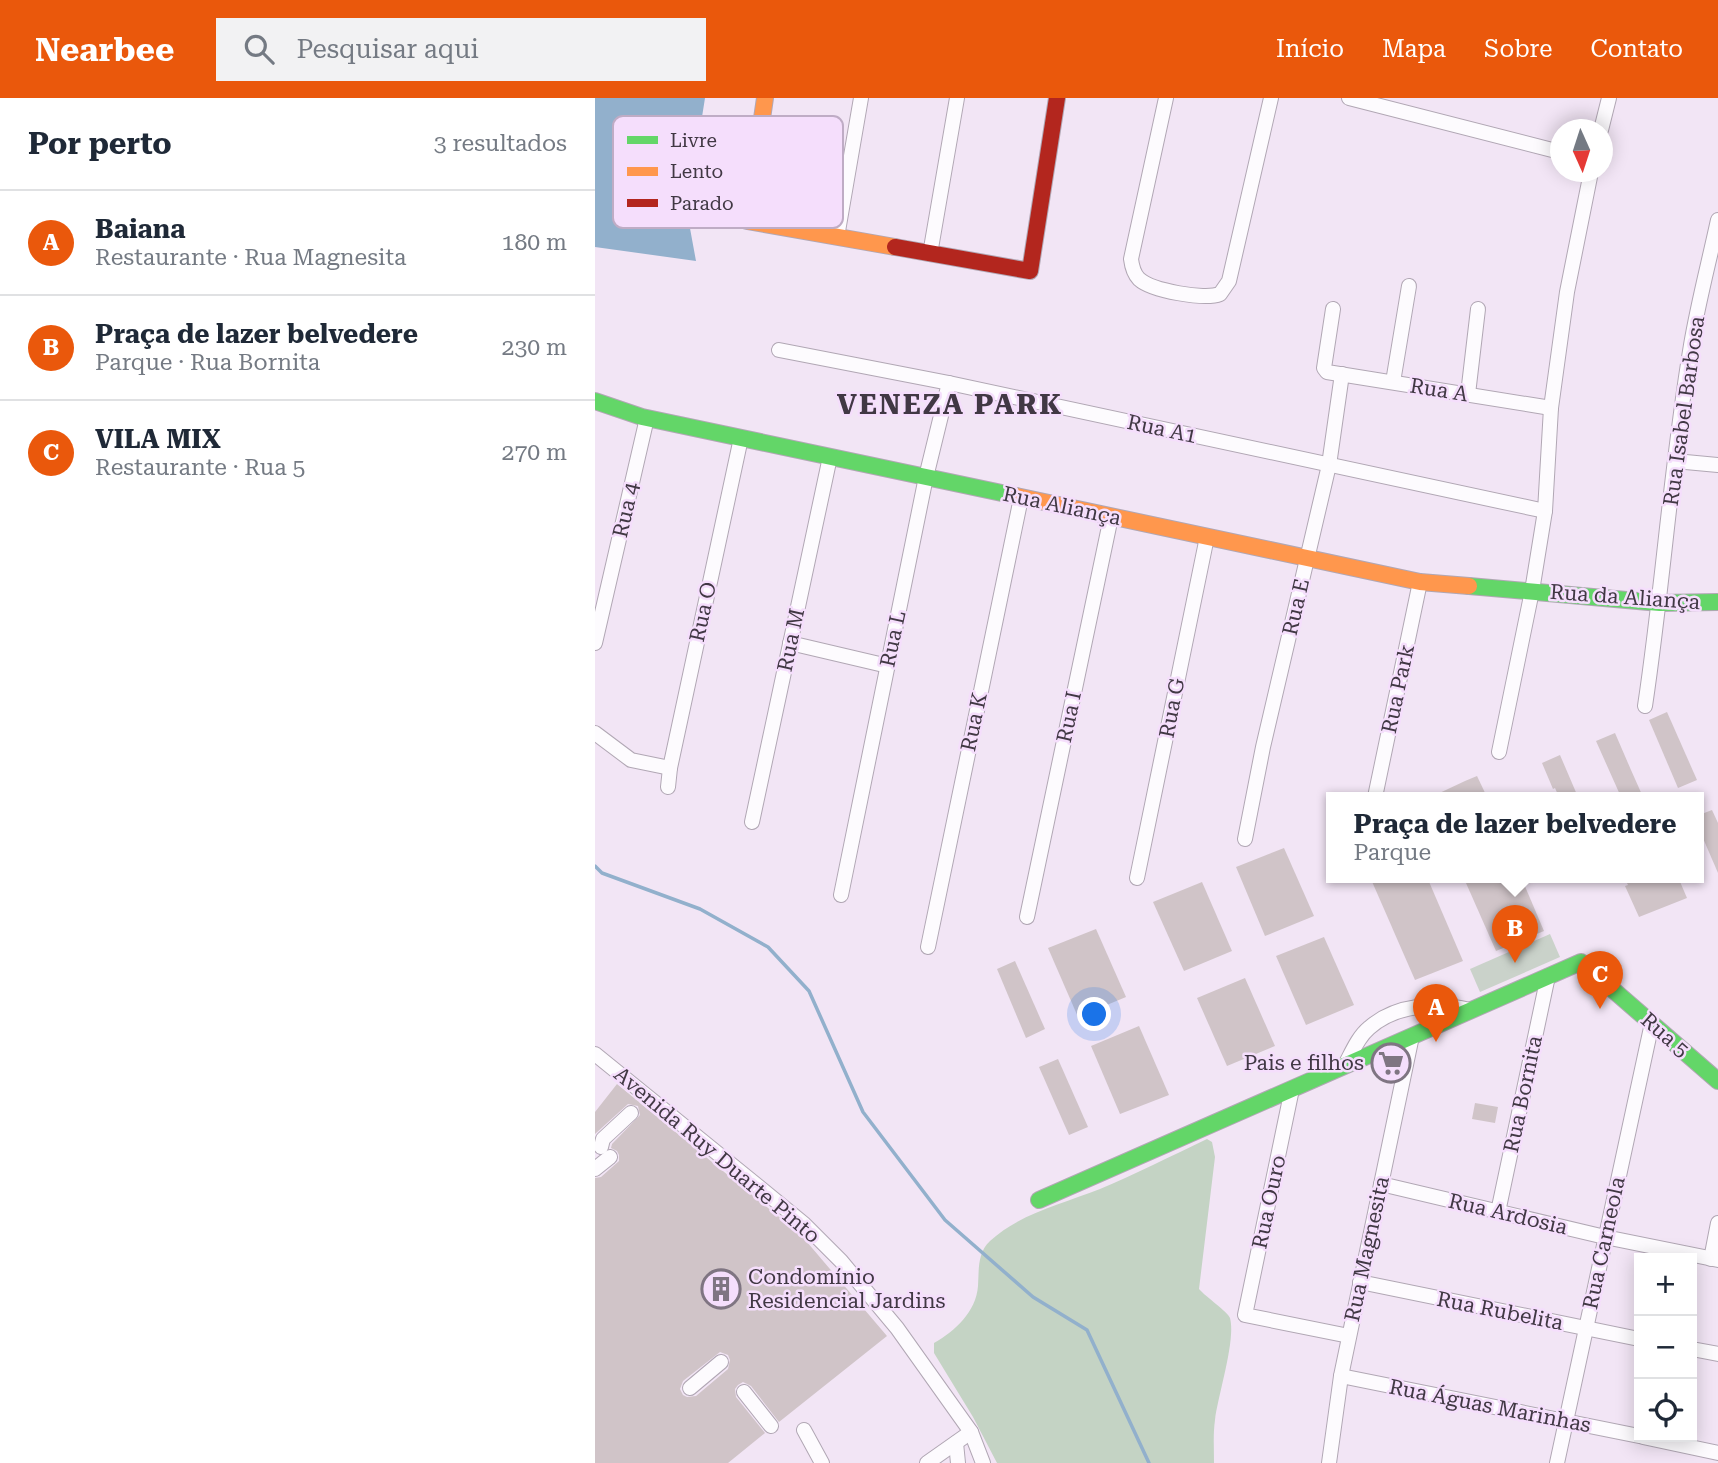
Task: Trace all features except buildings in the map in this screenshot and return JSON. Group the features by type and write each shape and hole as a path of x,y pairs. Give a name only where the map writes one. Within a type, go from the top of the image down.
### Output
{"street":[{"path":"762,116 765,98"},
{"path":"843,202 861,98"},
{"path":"930,254 957,98"},
{"path":"786,228 1030,271 1057,98"},
{"path":"1166,98 1131,259 1132,266 1139,279 1149,286 1204,297 1220,294 1229,281 1271,98"},
{"path":"1349,98 1550,149"},
{"path":"1604,119 1609,98"},
{"path":"1499,752 1532,591 1545,511 1551,408 1567,292 1589,182"},
{"name":"Rua Isabel Barbosa","path":"1645,706 1691,344 1718,220"},
{"path":"837,237 839,228"},
{"path":"1393,382 1409,286"},
{"name":"Rua E","path":"1245,839 1263,747 1329,465 1334,373 1324,368 1333,309"},
{"path":"1468,394 1478,309"},
{"name":"Rua A1","path":"779,350 949,383 1545,511"},
{"name":"Rua A","path":"1334,373 1551,408"},
{"name":"Rua L","path":"841,895 926,477 949,383"},
{"name":"Rua Aliança","path":"595,401 647,418 1420,582 1532,591"},
{"name":"Rua 4","path":"595,643 647,418"},
{"name":"Rua O","path":"668,787 741,438"},
{"name":"Rua M","path":"752,822 830,457"},
{"path":"1675,461 1718,465"},
{"name":"Rua K","path":"927,947 1021,498"},
{"name":"Rua I","path":"1027,917 1111,517"},
{"name":"Rua G","path":"1137,878 1207,537"},
{"name":"Rua Park","path":"1376,792 1420,582"},
{"name":"Rua da Aliança","path":"1532,591 1714,606"},
{"path":"790,643 888,666"},
{"path":"595,733 631,760 670,768"},
{"name":"Rua 5","path":"1548,976 1581,962 1718,1081"},
{"path":"1038,1199 1548,976"},
{"name":"Rua Bornita","path":"1498,1212 1548,976"},
{"path":"1346,1065 1355,1046 1368,1029 1383,1018 1407,1009 1438,1005 1470,1010"},
{"path":"1407,1009 1416,1021 1415,1034"},
{"path":"1383,1018 1385,1032 1394,1044"},
{"name":"Rua Carneola","path":"1557,1463 1652,1023"},
{"name":"Rua Magnesita","path":"1329,1463 1349,1336 1415,1034"},
{"name":"Avenida Ruy Duarte Pinto","path":"595,1054 759,1186 804,1224 841,1261 897,1328 971,1432 983,1463"},
{"name":"Rua Ouro","path":"1292,1089 1245,1315 1349,1336"},
{"path":"595,1169 606,1152 603,1139 631,1113"},
{"name":"Rua Ardosia","path":"1381,1184 1715,1260"},
{"path":"1715,1260 1718,1223"},
{"name":"Rua Rubelita","path":"1360,1282 1634,1338"},
{"path":"1697,1350 1718,1354"},
{"path":"690,1388 721,1362"},
{"name":"Rua Águas Marinhas","path":"1341,1376 1634,1435"},
{"path":"744,1392 771,1426"},
{"path":"804,1430 823,1463"},
{"path":"927,1463 971,1432"},
{"name":"Rua Águas Marinhas","path":"1668,1442 1718,1453"},
{"path":"956,1443 958,1463"}],"shaded area":[{"path":"1550,934 1560,957 1480,992 1470,969"}],"green space":[{"path":"1207,1139 1212,1142 1215,1157 1199,1289 1228,1315 1231,1328 1229,1353 1215,1420 1214,1463 997,1463 934,1353 934,1343 957,1327 973,1304 978,1286 979,1262 986,1246 1002,1231 1028,1216 1100,1189"}],"water":[{"path":"595,98 705,98 702,116 613,116 613,228 690,228 696,261 595,247"}],"waterway":[{"path":"595,866 602,873 700,909 768,947 809,991 863,1112 945,1220 1033,1297 1087,1330 1149,1463"}],"traffic: fast":[{"path":"595,401 642,417 1016,496"},
{"path":"1469,586 1660,603 1718,602"},
{"path":"1039,1200 1581,962 1718,1081"}],"traffic: slow":[{"path":"762,116 765,98"},
{"path":"787,228 895,247"},
{"path":"1016,496 1420,582 1469,586"}],"traffic: jam":[{"path":"895,247 1030,271 1057,98"}],"place":[{"name":"Praça de lazer belvedere","path":"1515,963"},
{"name":"VILA MIX","path":"1600,1009"},
{"name":"Baiana","path":"1436,1042"},
{"name":"Pais e filhos","path":"1391,1063"},
{"name":"Condomínio Residencial Jardins","path":"721,1289"}],"district":[{"name":"VENEZA PARK","path":"950,404"}]}
